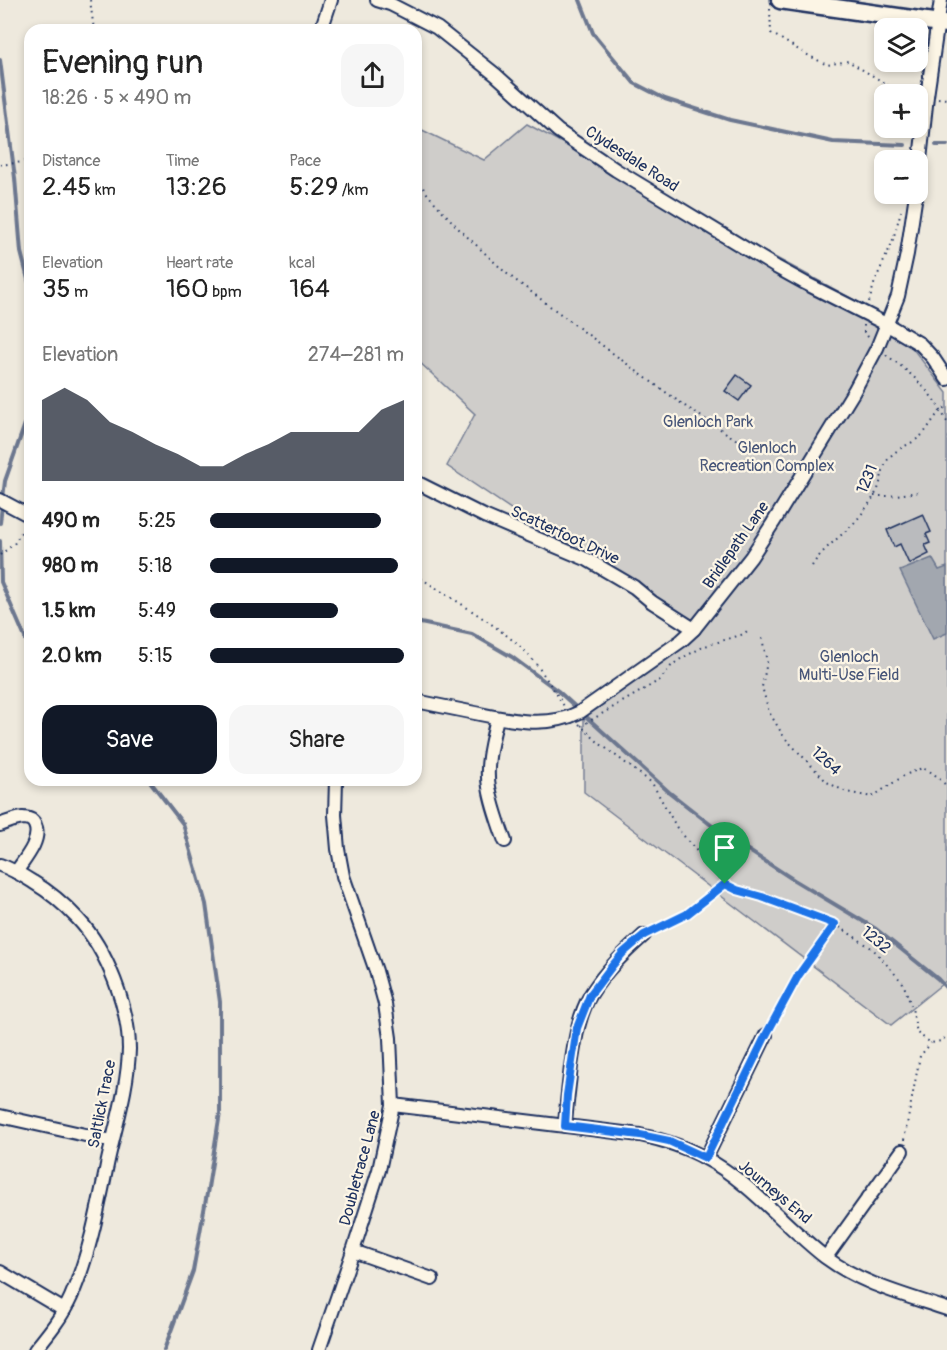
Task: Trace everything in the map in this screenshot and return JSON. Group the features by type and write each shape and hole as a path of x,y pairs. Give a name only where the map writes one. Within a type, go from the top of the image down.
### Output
{"main road":[{"path":"780,0 942,23"}],"street":[{"path":"323,24 331,0"},
{"name":"Clydesdale Road","path":"377,0 390,4 437,28 496,75 558,131 616,170 805,283 866,313 920,344 947,379"},
{"path":"921,150 927,96 942,23 941,0"},
{"name":"Bridlepath Lane","path":"422,702 497,718 524,722 551,722 579,712 681,641 694,629 763,539 878,348 898,296 914,204"},
{"name":"Scatterfoot Drive","path":"422,485 484,516 588,560 634,587 652,602 694,629"},
{"path":"0,500 24,518"},
{"path":"497,718 488,765 489,786 505,841"},
{"name":"Doubletrace Lane","path":"319,1350 380,1170 393,1106 390,1038 385,1004 343,876 335,815 336,786"},
{"path":"0,825 26,818 32,820 36,826 36,840 16,872"},
{"name":"Saltlick Trace","path":"0,866 16,872 45,889 80,921 99,948 119,995 129,1046 127,1079 86,1257 64,1310 35,1350"},
{"path":"565,1126 577,1028 585,1006 590,995 612,966 644,935"},
{"path":"706,1158 766,1035"},
{"name":"Journeys End","path":"393,1106 640,1135 669,1141 706,1158 740,1181 826,1257 848,1272 873,1284 947,1309"},
{"path":"0,1116 112,1141"},
{"path":"826,1257 902,1151"},
{"path":"353,1251 432,1279"},
{"path":"0,1272 64,1310"}],"path":[{"path":"90,0 93,24"},
{"path":"769,0 771,33 827,65 848,61 884,84"},
{"path":"0,165 24,163"},
{"path":"422,186 458,228 506,273 639,373 737,440"},
{"path":"901,210 891,243 875,280 863,328 878,348 907,370 926,389 947,422"},
{"name":"1231","path":"812,566 818,556 858,518 874,496 888,460 898,449 920,437 941,410 947,407"},
{"path":"874,496 919,492"},
{"path":"0,555 14,544 24,528"},
{"name":"1232","path":"422,579 518,644 579,712 581,726 599,743 652,783 678,828 725,884 835,924 873,949 903,983 912,1008 916,1033 931,1043"},
{"path":"581,726 660,680 672,665 682,658 705,646 744,634 750,628"},
{"name":"1264","path":"762,638 767,662 762,687 769,712 784,737 827,782 846,792 872,797 905,775 922,768 933,773 947,786"},
{"path":"644,935 687,914 725,884"},
{"path":"766,1035 798,976 835,924"},
{"path":"902,1151 920,1056 931,1043 941,1041 947,1036"}],"green space":[{"name":"Glenloch Recreation Complex","path":"527,124 890,319 947,393 947,980 891,1025 584,792 584,707 696,625 631,580 539,528 447,466 475,414 422,365 422,130 484,160"}],"shaded area":[{"path":"932,558 939,570 947,567 947,633 933,639 900,571"}],"building":[{"path":"737,375 751,385 739,401 725,391"},
{"path":"923,514 931,532 926,534 930,543 925,545 929,554 909,564 900,544 894,547 887,530"}],"waterway":[{"path":"580,0 593,33 634,83 665,99 730,120 833,142 905,145"},
{"path":"0,60 24,264"},
{"path":"936,145 947,145"},
{"path":"3,498 5,481 24,427"},
{"path":"0,523 2,505"},
{"path":"0,541 1,582 24,635"},
{"path":"422,623 472,634 512,657 558,691 669,792 720,832 876,929 938,979 947,989"},
{"path":"154,786 183,824 206,904 220,1002 220,1113 208,1188 193,1271 164,1350"}],"route":[{"path":"725,884 835,924 798,976 766,1035 706,1158 669,1141 565,1126 577,1028 590,995 623,953 644,935 687,914 725,884"}],"park label":[{"name":"Glenloch Park","path":"708,422"},
{"name":"Glenloch Multi-Use Field","path":"849,666"}]}
